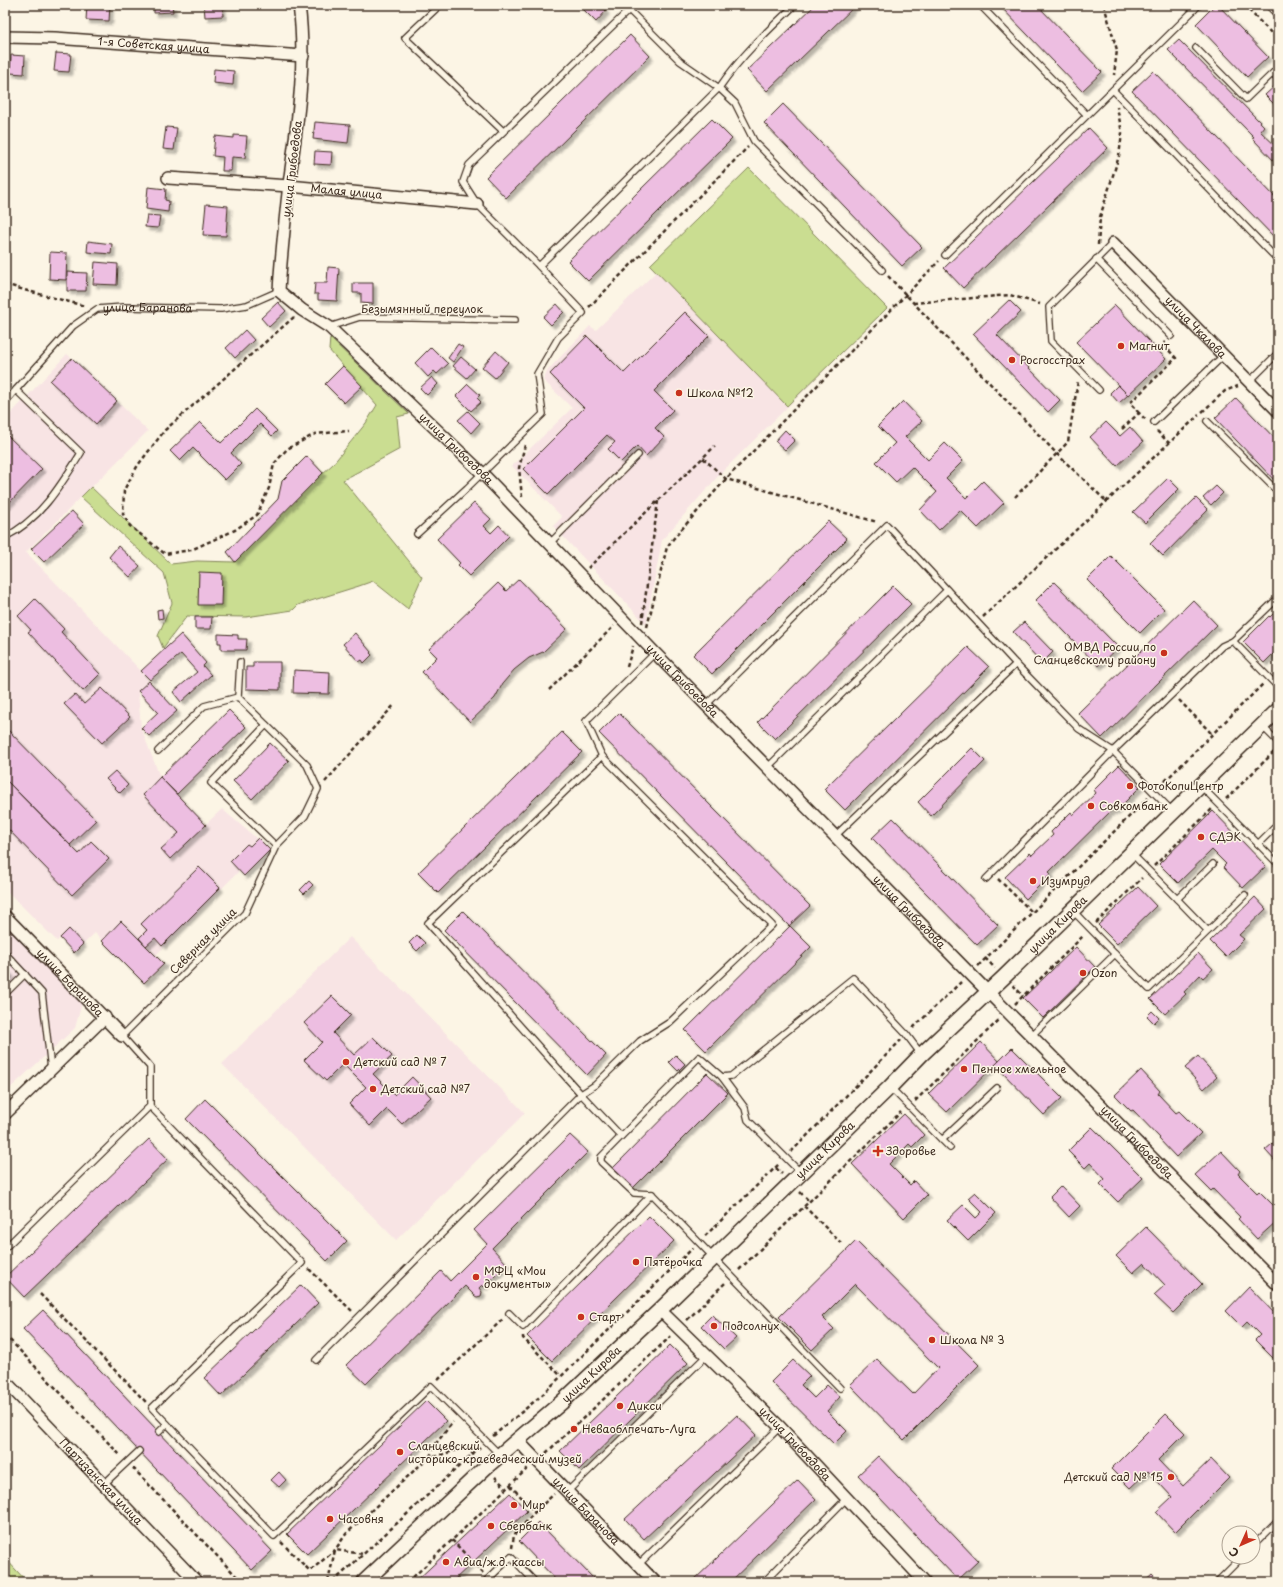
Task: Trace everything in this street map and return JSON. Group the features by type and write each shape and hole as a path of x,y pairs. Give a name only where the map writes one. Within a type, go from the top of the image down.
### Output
{"street":[{"name":"улица Грибоедова","path":"300,5 303,56 300,109 289,186 279,291 302,310 329,327 482,474 1007,1012 1278,1285"},
{"path":"1272,5 1278,11"},
{"name":"1-я Советская улица","path":"5,37 56,38 303,56"},
{"name":"Малая улица","path":"168,178 289,186 477,204"},
{"name":"улица Чкалова","path":"1113,243 1278,411"},
{"name":"улица Кирова","path":"364,1582 500,1455 562,1402 660,1310 1278,710"},
{"name":"улица Баранова","path":"5,916 105,1017 5,1114"},
{"path":"105,1017 122,1036"},
{"name":"улица Грибоедова","path":"660,1310 780,1427 925,1582"},
{"name":"Партизанская улица","path":"5,1381 197,1582"},
{"name":"улица Баранова","path":"517,1440 655,1582"}],"lane":[{"path":"440,5 405,38 503,131"},
{"path":"624,5 680,61 719,88 735,103 754,140 882,270"},
{"path":"539,266 719,88 732,68 774,24 795,5"},
{"path":"980,5 1086,114"},
{"path":"1189,5 1194,10"},
{"path":"945,255 1086,114 1113,90 1199,5"},
{"path":"417,534 482,474 543,414 537,374 558,338 583,313 539,266 477,204 463,182 469,165 629,10"},
{"path":"1196,48 1246,99 1278,68"},
{"path":"1113,90 1278,260"},
{"path":"1099,390 1051,341 1049,307 1113,243"},
{"path":"1096,259 1171,336"},
{"name":"улица Баранова","path":"5,402 73,326 98,309 124,307 221,310 248,305 279,291"},
{"name":"Безымянный переулок","path":"329,327 360,317 516,320"},
{"path":"1249,382 1278,353"},
{"path":"1154,422 1223,356"},
{"path":"5,537 18,531 54,496 81,453 16,390"},
{"path":"1207,421 1278,492"},
{"path":"550,543 638,455"},
{"path":"707,704 887,525 1016,664 1079,729 1113,751 1174,812"},
{"path":"768,767 947,590"},
{"path":"986,878 1113,751 1222,646 1233,642 1278,598"},
{"path":"1233,642 1278,687"},
{"path":"316,1360 581,1094 595,1085 640,1041 670,1022 772,925 602,756 586,720 655,653"},
{"path":"240,662 238,697 307,765 318,789"},
{"path":"835,836 1016,664"},
{"path":"158,751 204,706 238,697"},
{"path":"266,724 211,783 276,846"},
{"path":"1262,726 1278,742"},
{"path":"602,756 428,923 581,1094 621,1136"},
{"path":"1200,786 1278,864"},
{"name":"Северная улица","path":"122,1036 245,914 276,846 305,816 318,789"},
{"path":"1258,844 1278,824"},
{"path":"1131,853 1208,931"},
{"path":"1177,899 1213,864"},
{"path":"1073,910 1149,989 1245,894"},
{"path":"5,953 42,993 51,1070"},
{"path":"1032,1036 1115,954"},
{"path":"5,994 25,974"},
{"path":"722,1077 731,1076 853,978 906,1034 922,1054"},
{"path":"122,1036 150,1067 150,1106 302,1263 152,1408 274,1536 431,1386 459,1414 474,1425 486,1441 500,1455"},
{"path":"801,1173 748,1120 745,1108 722,1077 699,1057 601,1157 601,1162 634,1193 652,1194 840,1388"},
{"path":"890,1087 950,1148"},
{"path":"942,1140 997,1088"},
{"path":"5,1248 150,1106"},
{"path":"509,1314 523,1327 652,1194"},
{"path":"564,1489 706,1356"},
{"path":"159,1432 167,1424"},
{"path":"638,1565 780,1427"},
{"path":"104,1484 139,1451"},
{"path":"764,1582 847,1498"},
{"path":"1261,1538 1278,1521"},
{"path":"487,1580 511,1557 535,1582"},
{"path":"1217,1582 1234,1565"}],"path":[{"path":"1096,259 1100,217 1119,156 1122,133 1113,90 1117,50 1104,5"},
{"path":"1244,5 1278,40"},
{"path":"583,313 754,140"},
{"path":"637,621 646,630 667,547 673,539 726,479 945,255"},
{"path":"882,270 1057,454 1106,501"},
{"path":"5,284 98,309"},
{"path":"912,303 1010,295 1049,307"},
{"path":"302,310 165,430 138,465 124,490 123,514 130,526 165,554 191,550 235,530 257,514 269,488 274,464 287,450 316,434 348,431"},
{"path":"1139,413 1130,403 1176,358 1163,344 1171,336"},
{"path":"1015,496 1068,442 1080,370"},
{"path":"977,622 1225,391 1249,382"},
{"path":"522,502 519,468 529,429"},
{"path":"582,564 588,569 714,446"},
{"path":"703,458 726,479 887,525"},
{"path":"642,627 658,500"},
{"path":"549,690 615,625"},
{"path":"333,1582 486,1441 542,1395 785,1158 906,1034 970,974 1269,678"},
{"path":"1173,694 1212,734"},
{"path":"318,789 395,704"},
{"path":"679,1328 901,1112 910,1106 1007,1012 1213,808 1219,805 1278,747"},
{"path":"992,872 1032,912"},
{"path":"985,958 989,962"},
{"path":"1017,990 1023,996"},
{"path":"804,1206 841,1243"},
{"path":"302,1263 358,1317"},
{"path":"40,1294 152,1408"},
{"path":"431,1386 509,1314"},
{"path":"523,1327 523,1338 561,1376"},
{"path":"430,1458 434,1446 459,1414"},
{"path":"328,1582 336,1550 346,1534 418,1467 430,1458 466,1447 472,1454"},
{"path":"510,1485 535,1512"},
{"path":"511,1557 514,1535 535,1512 564,1489"},
{"path":"274,1536 310,1571 336,1550 363,1554"},
{"path":"452,1540 487,1580"}],"shaded area":[{"name":"Школа №12","path":"749,168 887,308 720,474 662,540 646,624 553,526 562,517 512,466 572,408 543,380 548,370 590,326 596,330 656,272 650,265"},
{"path":"67,354 148,431 26,552 149,681 138,691 141,728 160,777 206,824 222,809 270,850 239,871 156,955 164,964 144,983 95,933 74,953 60,938 57,941 5,889 5,420"},
{"path":"5,923 82,1003 75,1028 5,1093"},
{"name":"Детский сад №7","path":"350,937 525,1113 396,1240 222,1064"}],"green space":[{"path":"749,168 887,308 787,406 650,265"},
{"path":"330,338 409,414 397,417 400,449 343,480 422,577 408,609 373,581 298,605 293,610 246,617 187,616 163,648 158,636 172,603 164,573 81,497 91,487 171,564 197,561 235,562 299,495 333,464 366,423 377,405 329,350"},
{"path":"5,1558 27,1582 5,1582"}],"building":[{"path":"87,5 110,5 109,21 86,20"},
{"path":"154,5 172,5 173,12 154,13"},
{"path":"204,5 222,5 223,16 205,17"},
{"path":"600,5 606,11 596,22 580,6"},
{"path":"815,5 856,5 767,91 747,70"},
{"path":"999,5 1037,5 1102,72 1082,91"},
{"path":"1215,5 1218,5 1268,57 1247,77 1196,24"},
{"path":"630,35 650,56 506,198 486,177"},
{"path":"1179,40 1264,126 1260,131 1278,148 1278,165 1252,138 1254,137 1168,50"},
{"path":"56,53 71,54 69,72 54,71"},
{"path":"11,55 25,56 24,74 10,73"},
{"path":"214,69 234,71 233,85 213,83"},
{"path":"1153,71 1278,200 1278,241 1132,91"},
{"path":"1278,83 1278,108 1265,95"},
{"path":"783,104 922,247 902,266 764,123"},
{"path":"712,119 732,139 588,281 568,261"},
{"path":"315,122 350,125 348,143 313,139"},
{"path":"166,127 177,128 174,150 163,149"},
{"path":"1089,128 1108,148 963,288 944,268"},
{"path":"234,135 247,136 245,158 232,157 231,171 222,171 223,157 213,156 215,136 234,138"},
{"path":"315,151 332,152 331,165 314,164"},
{"path":"148,187 166,189 165,200 169,201 168,212 146,209"},
{"path":"206,204 228,206 226,236 203,235"},
{"path":"147,215 160,216 158,228 145,227"},
{"path":"88,241 112,244 111,254 87,252"},
{"path":"50,252 67,253 66,280 49,279"},
{"path":"95,262 118,264 117,285 93,284"},
{"path":"328,267 339,268 337,301 318,300 318,294 314,294 315,283 327,283"},
{"path":"67,272 87,273 86,291 67,291"},
{"path":"353,283 373,283 373,304 361,303 361,293 353,293"},
{"path":"1009,300 1021,312 997,335 1060,400 1048,412 973,334"},
{"path":"278,302 286,311 269,327 261,318"},
{"path":"557,304 564,312 551,325 543,317"},
{"path":"1115,305 1166,359 1128,395 1076,342"},
{"path":"685,312 709,336 654,391 673,410 655,428 664,437 646,456 637,446 621,462 608,449 615,442 607,435 548,494 523,469 584,408 550,374 587,336 624,373"},
{"path":"245,330 254,340 235,358 226,348"},
{"path":"458,344 463,347 453,362 448,358"},
{"path":"431,347 448,364 437,374 434,371 428,377 415,363"},
{"path":"496,351 508,362 495,378 482,367"},
{"path":"461,357 475,369 467,378 453,366"},
{"path":"72,358 117,401 96,424 50,381"},
{"path":"343,366 362,386 344,403 325,384"},
{"path":"432,377 438,384 427,395 420,388"},
{"path":"468,384 480,395 477,398 481,402 471,411 456,396"},
{"path":"1118,385 1128,395 1119,403 1110,393"},
{"path":"1236,398 1278,442 1278,484 1215,418"},
{"path":"903,401 922,421 905,437 928,460 945,443 963,461 946,478 966,498 983,481 1004,503 978,528 960,510 939,530 920,510 937,492 912,467 896,482 876,462 895,443 878,426"},
{"path":"255,409 277,431 272,436 260,424 231,453 241,464 225,480 193,448 180,461 170,451 200,422 221,443"},
{"path":"468,411 480,423 471,433 458,420"},
{"path":"1106,422 1120,436 1130,427 1143,442 1117,466 1090,437"},
{"path":"785,430 795,440 785,450 775,441"},
{"path":"8,436 42,469 5,507 5,439"},
{"path":"307,456 323,473 235,562 227,552 278,499 282,481"},
{"path":"1168,478 1179,489 1145,523 1133,512"},
{"path":"1216,486 1223,493 1211,505 1203,498"},
{"path":"1196,498 1208,510 1163,556 1150,543"},
{"path":"474,503 491,519 484,526 491,533 499,525 509,536 469,576 458,565 460,563 437,539"},
{"path":"72,511 84,524 44,562 31,549"},
{"path":"828,521 847,539 712,674 693,655"},
{"path":"118,546 140,566 130,577 109,557"},
{"path":"1111,556 1164,609 1140,633 1087,580"},
{"path":"199,572 222,573 221,605 198,605"},
{"path":"519,579 567,629 543,652 529,658 514,670 503,683 495,698 470,722 422,672 437,657 429,649 498,583 506,591"},
{"path":"1054,582 1118,647 1098,666 1035,601"},
{"path":"893,586 911,604 775,739 758,722"},
{"path":"35,599 64,629 61,632 100,674 83,691 28,632 31,630 18,616"},
{"name":"ОМВД России по Сланцевскому району","path":"1193,600 1217,625 1102,738 1078,713"},
{"path":"162,609 163,618 158,619 157,610"},
{"path":"1278,609 1278,649 1264,663 1243,642"},
{"path":"195,617 212,617 211,629 195,629"},
{"path":"1024,622 1053,652 1042,663 1013,632"},
{"path":"355,633 372,655 364,663 362,660 359,662 343,644"},
{"path":"181,634 206,663 203,666 211,675 181,702 173,692 197,672 181,654 150,680 141,671"},
{"path":"218,634 238,635 238,639 247,639 246,650 221,650 221,643 218,643"},
{"path":"968,647 989,667 845,810 824,789"},
{"path":"253,662 280,662 280,690 246,689 246,667 253,667"},
{"path":"294,670 330,672 329,694 293,693"},
{"path":"149,681 177,711 149,736 141,728 158,712 138,691"},
{"path":"102,688 130,717 102,743 64,704 75,694 84,704"},
{"path":"229,710 246,727 177,794 160,777"},
{"path":"619,713 810,906 789,926 599,733"},
{"path":"6,728 96,820 70,845 5,779"},
{"path":"562,732 582,752 438,893 418,873"},
{"path":"270,743 289,761 252,799 233,781"},
{"path":"972,748 985,761 931,816 918,802"},
{"path":"1119,765 1140,787 1115,812 1112,810 1049,872 1051,874 1026,899 1005,877 1030,853 1032,855 1053,835 1051,832 1071,812 1073,815 1096,793 1094,790"},
{"path":"115,771 128,785 120,793 106,779"},
{"path":"160,777 206,825 170,859 161,849 179,833 143,795"},
{"path":"5,779 79,854 91,841 109,859 72,895 5,826"},
{"path":"1213,811 1266,866 1243,888 1223,867 1226,864 1212,850 1178,883 1159,864"},
{"path":"893,818 998,925 977,945 872,838"},
{"path":"258,838 270,850 244,876 230,861 247,844 250,846"},
{"path":"199,867 220,888 162,946 155,938 146,946 139,938 147,930 141,924"},
{"path":"309,881 313,885 304,894 300,890"},
{"path":"1138,887 1156,906 1117,944 1098,925"},
{"path":"1255,897 1266,909 1239,935 1244,939 1226,957 1210,941"},
{"path":"463,911 606,1055 587,1075 444,930"},
{"path":"121,921 164,964 144,983 102,941"},
{"path":"790,926 811,947 706,1051 685,1030"},
{"path":"69,929 83,944 74,953 60,938"},
{"path":"417,935 425,943 417,951 409,943"},
{"path":"1076,947 1095,967 1043,1018 1023,998"},
{"path":"1198,953 1213,969 1203,978 1200,975 1184,992 1186,994 1165,1014 1150,999"},
{"path":"5,968 11,974 5,980"},
{"name":"Детский сад № 7","path":"332,996 351,1015 333,1033 354,1055 373,1037 392,1056 373,1074 394,1095 412,1077 431,1097 402,1124 387,1109 370,1126 349,1104 366,1087 343,1064 326,1081 304,1060 322,1042 304,1023"},
{"path":"1152,1011 1159,1018 1154,1023 1147,1016"},
{"path":"981,1042 999,1061 947,1112 928,1094"},
{"path":"1012,1048 1062,1098 1044,1115 995,1065"},
{"path":"676,1055 685,1064 678,1071 669,1062"},
{"path":"1198,1056 1217,1077 1204,1089 1185,1068"},
{"path":"1141,1070 1160,1091 1158,1094 1176,1113 1179,1111 1201,1133 1176,1157 1133,1110 1131,1111 1115,1095"},
{"path":"707,1073 728,1093 633,1188 613,1168"},
{"path":"205,1099 347,1241 327,1261 186,1119"},
{"path":"904,1114 924,1135 912,1147 909,1144 889,1164 910,1185 914,1181 927,1195 904,1218 852,1164"},
{"path":"1092,1127 1143,1178 1118,1202 1100,1184 1105,1179 1090,1163 1085,1168 1068,1151"},
{"path":"570,1135 588,1152 492,1248 507,1264 484,1287 482,1285 479,1288 482,1292 481,1296 475,1296 465,1286 366,1384 346,1365 441,1271 450,1281 487,1244 474,1230"},
{"path":"149,1139 168,1159 24,1297 5,1277"},
{"path":"1278,1139 1278,1164 1265,1150"},
{"path":"1221,1151 1240,1171 1238,1174 1257,1193 1259,1191 1278,1210 1278,1220 1257,1239 1238,1219 1240,1217 1213,1189 1211,1191 1195,1175"},
{"path":"1061,1186 1080,1206 1069,1217 1050,1197"},
{"path":"975,1192 996,1213 968,1241 947,1220 963,1205 976,1218 982,1212 968,1198"},
{"path":"649,1216 674,1241 552,1361 527,1336"},
{"path":"1146,1227 1202,1284 1173,1313 1154,1295 1165,1285 1144,1263 1133,1273 1116,1256"},
{"name":"Школа № 3","path":"856,1241 979,1365 904,1440 850,1385 877,1359 913,1394 938,1368 855,1284 822,1317 834,1329 812,1350 779,1317"},
{"path":"301,1285 318,1303 221,1396 204,1378"},
{"path":"1249,1287 1278,1317 1278,1357 1275,1360 1255,1340 1260,1335 1247,1322 1242,1327 1226,1311"},
{"path":"43,1310 272,1551 252,1570 23,1329"},
{"path":"712,1315 736,1338 724,1349 701,1326"},
{"path":"670,1345 688,1363 579,1470 560,1451"},
{"path":"793,1360 810,1376 801,1385 814,1398 827,1385 840,1397 827,1411 847,1431 834,1444 771,1382"},
{"path":"426,1401 446,1421 307,1554 287,1534"},
{"path":"1166,1414 1185,1433 1158,1460 1183,1486 1211,1459 1229,1478 1175,1532 1156,1512 1172,1497 1148,1471 1130,1488 1111,1469"},
{"path":"737,1415 756,1435 644,1539 625,1519"},
{"path":"878,1456 978,1561 958,1580 858,1475"},
{"path":"279,1472 286,1480 279,1487 271,1480"},
{"path":"798,1480 816,1499 730,1582 692,1582"},
{"path":"510,1493 527,1511 452,1582 415,1582"},
{"path":"538,1522 597,1582 558,1582 519,1541"},
{"path":"1152,1574 1160,1582 1143,1582"}],"place":[{"name":"Магнит","path":"1121,346"},
{"name":"Росгосстрах","path":"1012,360"},
{"name":"Школа №12","path":"679,393"},
{"name":"ОМВД России по Сланцевскому району","path":"1164,653"},
{"name":"ФотоКопиЦентр","path":"1130,786"},
{"name":"Совкомбанк","path":"1091,806"},
{"name":"СДЭК","path":"1201,837"},
{"name":"Изумруд","path":"1033,881"},
{"name":"Ozon","path":"1083,973"},
{"name":"Детский сад № 7","path":"346,1062"},
{"name":"Пенное хмельное","path":"964,1069"},
{"name":"Детский сад №7","path":"373,1089"},
{"name":"Здоровье","path":"878,1151"},
{"name":"Пятёрочка","path":"636,1262"},
{"name":"МФЦ «Мои документы»","path":"476,1277"},
{"name":"Старт","path":"581,1317"},
{"name":"Подсолнух","path":"714,1326"},
{"name":"Школа № 3","path":"932,1340"},
{"name":"Дикси","path":"620,1406"},
{"name":"Неваоблпечать-Луга","path":"574,1429"},
{"name":"Сланцевский историко-краеведческий музей","path":"400,1452"},
{"name":"Детский сад № 15","path":"1171,1477"},
{"name":"Мир","path":"514,1505"},
{"name":"Часовня","path":"330,1519"},
{"name":"Сбербанк","path":"491,1526"},
{"name":"Авиа/ж.д. кассы","path":"446,1562"}]}
